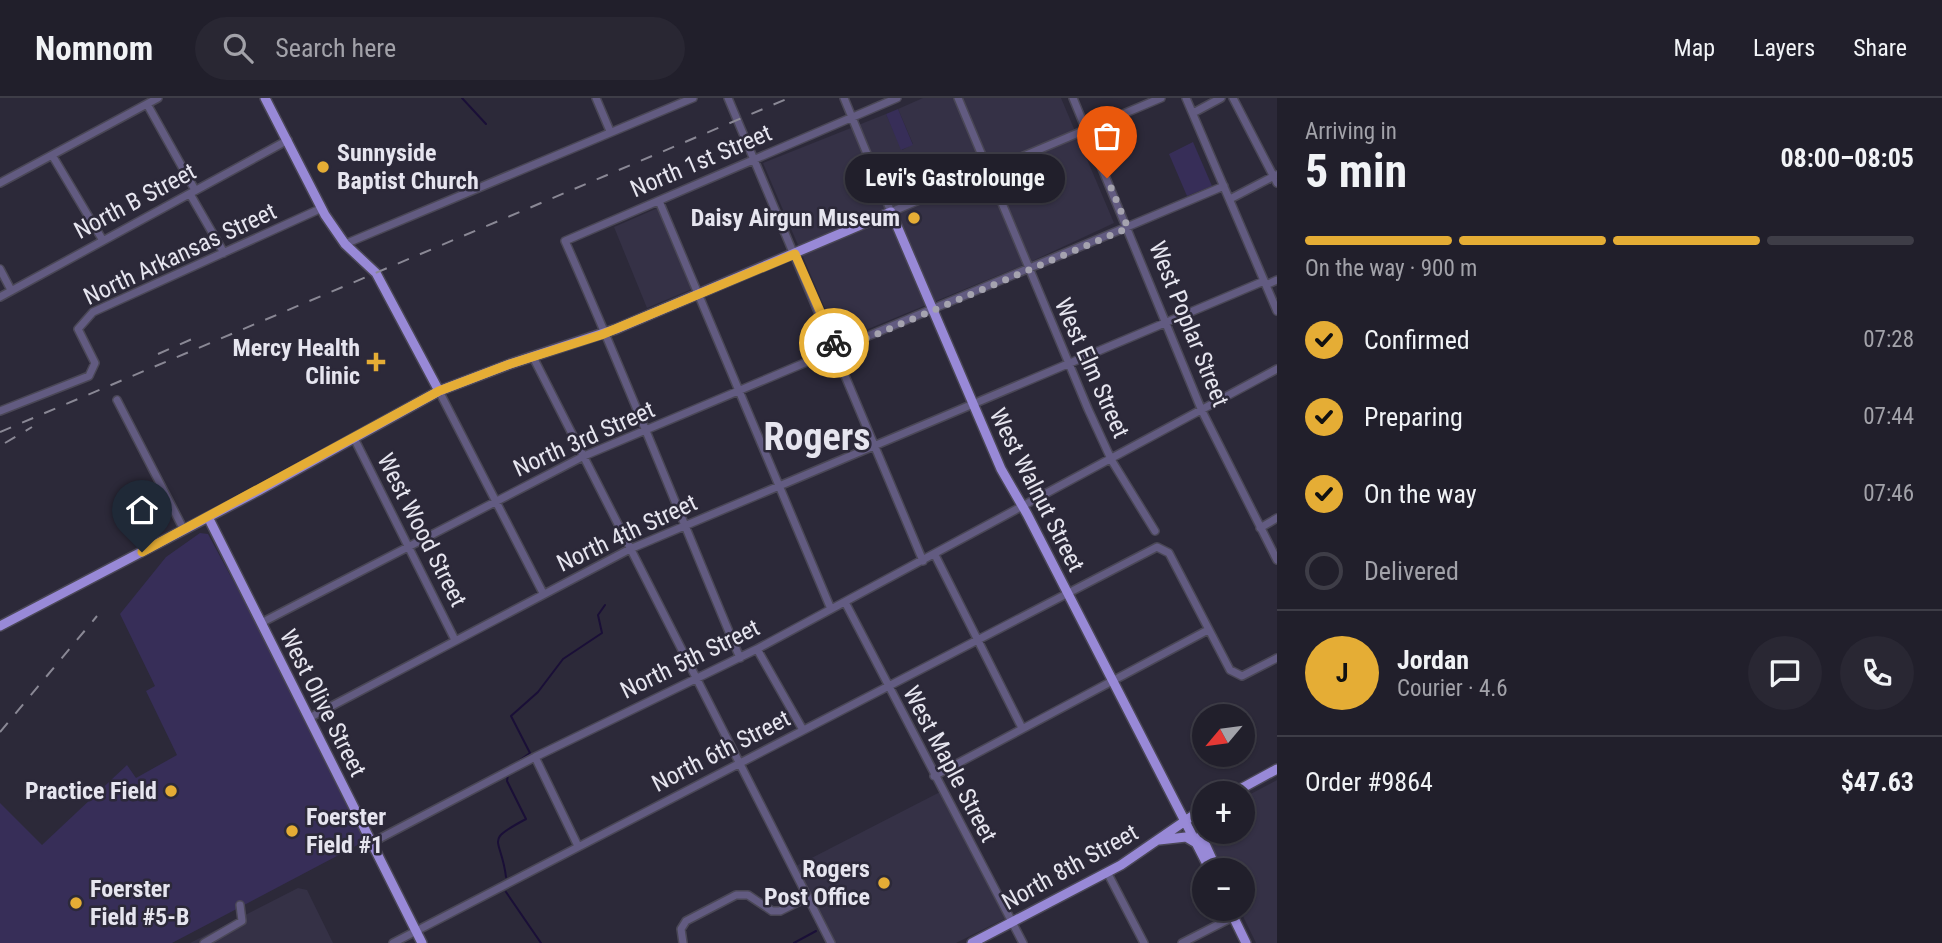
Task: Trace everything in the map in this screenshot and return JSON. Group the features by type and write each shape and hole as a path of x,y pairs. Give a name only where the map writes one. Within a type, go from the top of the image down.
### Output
{"main road":[{"path":"265,98 322,208 345,244 376,273 439,391"},
{"path":"0,626 184,530 439,391 607,333 891,212"},
{"name":"West Walnut Street","path":"891,212 1001,469 1192,834"},
{"name":"West Olive Street","path":"208,517 422,943"},
{"path":"1255,781 1277,769"},
{"name":"North 8th Street","path":"972,943 1107,872 1192,816"},
{"path":"1157,840 1186,837 1192,841"},
{"name":"West Walnut Street","path":"1197,844 1204,858"},
{"path":"1235,921 1246,943"}],"street":[{"path":"0,183 158,98"},
{"path":"596,98 610,131"},
{"path":"345,244 693,98"},
{"path":"728,98 837,349 923,561"},
{"name":"West Walnut Street","path":"844,98 891,212"},
{"name":"North 1st Street","path":"607,333 565,241 897,98"},
{"name":"West Elm Street","path":"958,98 1068,363 1112,460 1155,531"},
{"name":"West Poplar Street","path":"1073,98 1168,322 1202,411 1277,560"},
{"path":"891,212 1161,98"},
{"path":"1186,98 1277,311"},
{"path":"1193,113 1221,98"},
{"path":"1230,199 1276,178 1233,98"},
{"path":"148,104 224,253"},
{"name":"North B Street","path":"0,297 102,239 288,140"},
{"path":"52,155 102,239"},
{"name":"North 3rd Street","path":"261,623 584,456 645,433 1224,186"},
{"path":"659,201 831,610"},
{"name":"North Arkansas Street","path":"0,411 89,376 95,363 78,329 93,312 322,208"},
{"path":"0,269 11,290"},
{"name":"North 4th Street","path":"309,718 629,549 1068,363 1277,279"},
{"path":"607,333 645,433 740,657"},
{"path":"533,357 831,943"},
{"name":"North 5th Street","path":"373,842 535,757 757,649 1277,369"},
{"path":"439,391 543,593"},
{"path":"117,400 184,530"},
{"name":"West Wood Street","path":"354,438 455,640"},
{"path":"1260,528 1277,519"},
{"name":"North 6th Street","path":"393,943 1157,547 1163,547 1169,553 1208,630"},
{"path":"935,555 1022,728"},
{"name":"West Maple Street","path":"845,602 1023,943"},
{"path":"934,776 1208,630 1236,675 1242,676 1277,658"},
{"path":"757,649 803,730"},
{"path":"535,757 578,846"},
{"path":"1107,872 1144,943"},
{"path":"683,943 681,929 686,921 736,895 748,895 772,911 780,911 808,897"},
{"path":"204,943 242,921 240,905"},
{"path":"1182,943 1217,921"}],"shaded area":[{"path":"923,98 1061,98 1114,223 1026,264 839,341 763,163 886,114 902,150 913,144 898,109"},
{"path":"898,109 913,145 901,150 886,114"},
{"path":"1193,142 1212,186 1187,196 1169,154"},
{"path":"660,207 692,289 647,308 614,227"},
{"path":"200,533 208,534 371,838 172,943 0,943 0,803 42,845 127,765 136,778 177,755 146,691 155,686 120,614 166,557"},
{"path":"1277,780 1277,943 1256,943 1245,921 1255,921 1255,858 1215,858 1209,844 1255,844 1255,792"},
{"path":"942,791 1006,918 956,943 834,943 796,866"},
{"path":"298,888 307,890 333,943 190,943"}],"waterway":[{"path":"462,98 486,124"},
{"path":"509,768 530,753 511,716 538,692 563,659 602,633 598,615 605,605"},
{"path":"506,877 499,837 526,819 507,781 508,774"},
{"path":"506,892 541,943"},
{"path":"794,943 816,931"}],"railway":[{"path":"0,432 789,98"},
{"path":"158,354 192,339"},
{"path":"5,443 32,427"},
{"path":"0,732 97,616"}],"way so far":[{"path":"834,343 837,349 870,337 1128,228 1107,178"}],"place":[{"name":"Sunnyside Baptist Church","path":"323,167"},
{"name":"Levi's Gastrolounge","path":"1107,178"},
{"name":"Daisy Airgun Museum","path":"914,218"},
{"name":"Mercy Health Clinic","path":"376,362"},
{"name":"Practice Field","path":"171,791"},
{"name":"Foerster Field #1","path":"292,831"},
{"name":"Rogers Post Office","path":"884,883"},
{"name":"Foerster Field #5-B","path":"76,903"}],"district":[{"name":"Rogers","path":"817,437"}],"route":[{"path":"142,552 439,391 469,378 601,335 795,254 834,343"}]}
